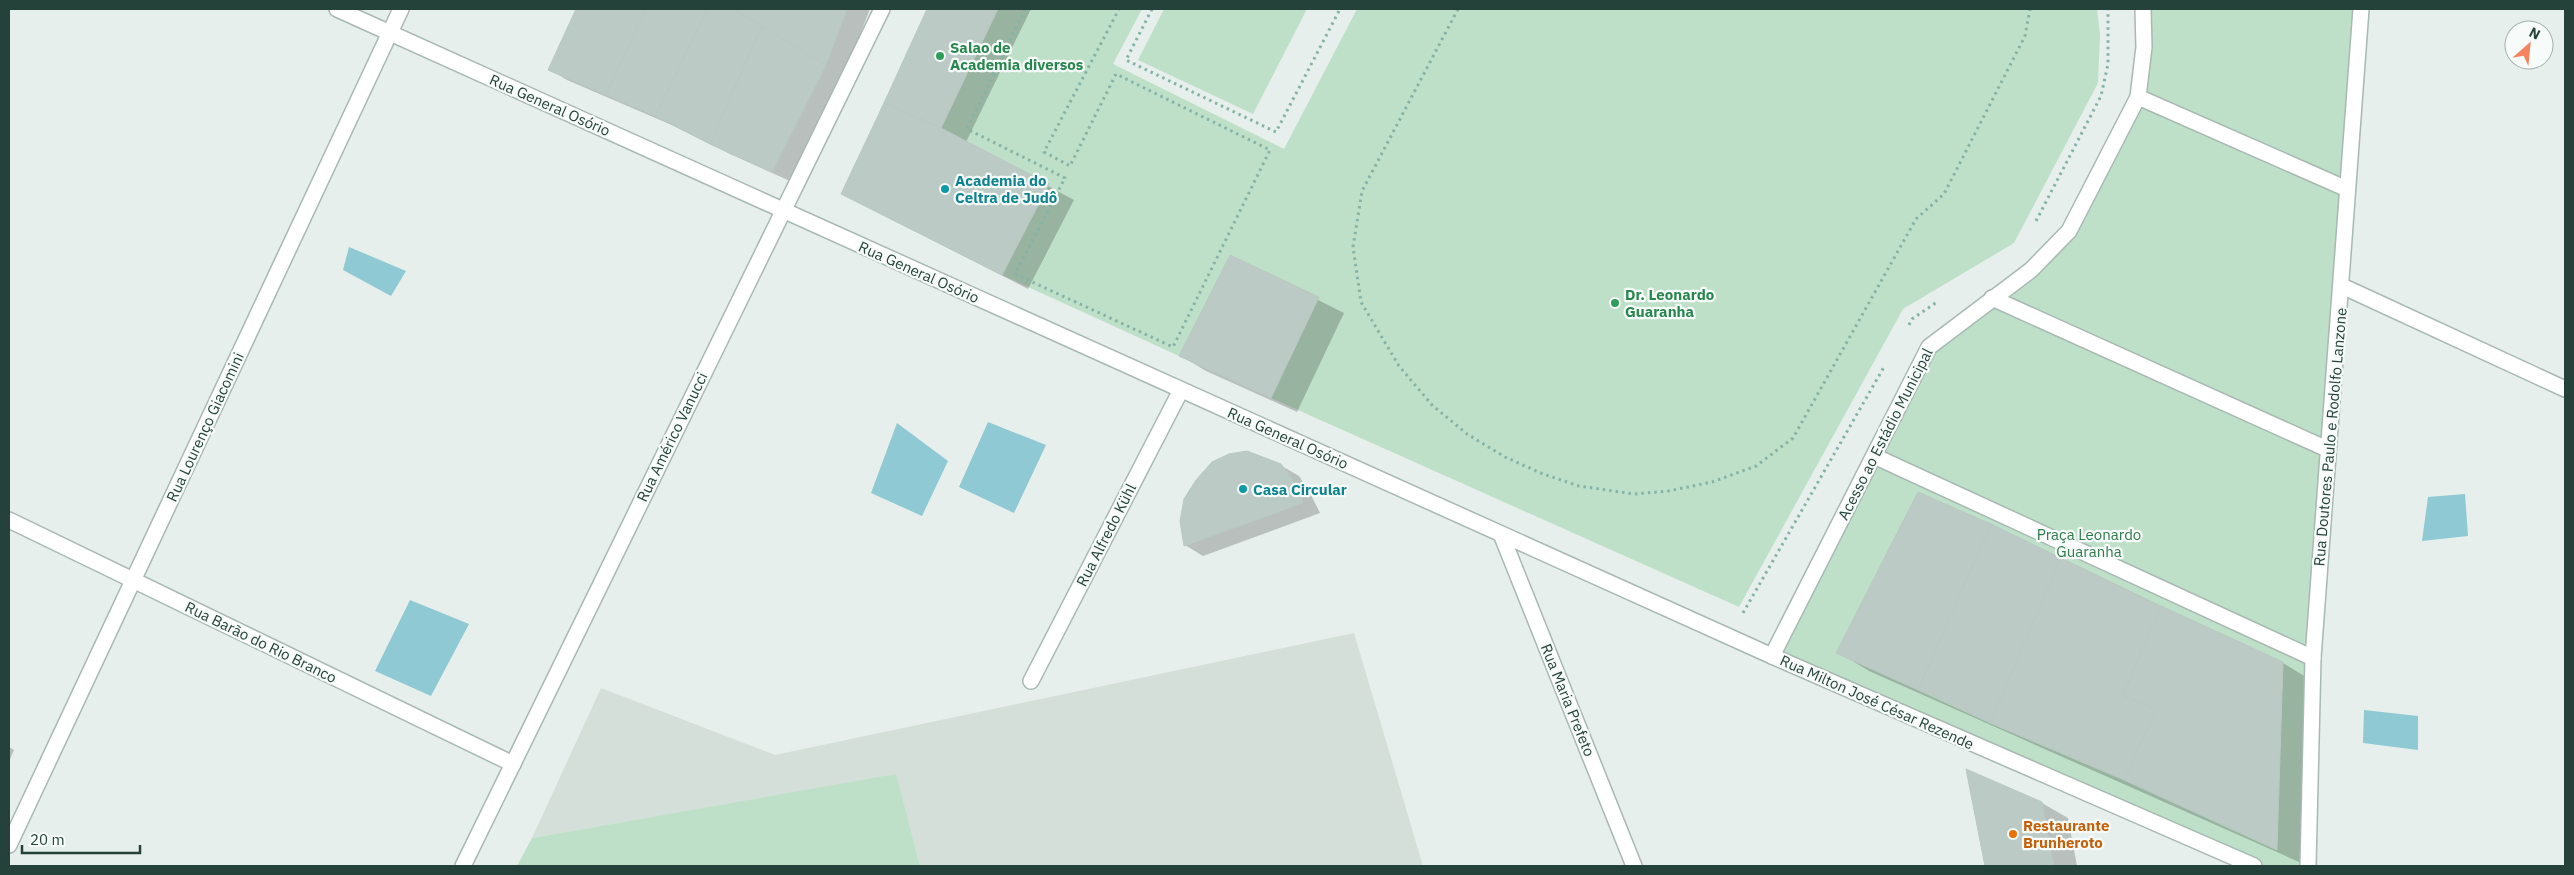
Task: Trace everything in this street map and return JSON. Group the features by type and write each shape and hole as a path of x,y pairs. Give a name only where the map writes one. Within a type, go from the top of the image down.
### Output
{"street":[{"name":"Rua General Osório","path":"337,9 1501,534"},
{"name":"Rua Lourenço Giacomini","path":"9,845 401,9"},
{"name":"Rua Américo Vanucci","path":"463,866 882,9"},
{"name":"Acesso ao Estádio Municipal","path":"1772,656 1928,347 2031,270 2069,231 2138,97 2144,46 2143,9"},
{"name":"Rua Doutores Paulo e Rodolfo Lanzone","path":"2308,866 2313,658 2327,449 2342,286 2347,189 2362,9"},
{"path":"2138,97 2347,189"},
{"path":"2342,286 2565,389"},
{"path":"1992,298 2327,449"},
{"name":"Rua Alfredo Kühl","path":"1032,681 1181,390"},
{"path":"1874,456 2313,658"},
{"name":"Rua Barão do Rio Branco","path":"9,520 513,764"},
{"name":"Rua Milton José César Rezende","path":"1501,534 1772,656 2254,866"},
{"name":"Rua Maria Prefeto","path":"1501,534 1634,866"}],"path":[{"path":"1025,9 967,129 1065,178 1015,274 1173,347 1270,150 1116,74 1070,166 1044,152 1119,9"},
{"path":"1152,9 1126,60 1276,132 1340,9"},
{"path":"1458,9 1362,192 1353,247 1361,302 1399,366 1432,405 1467,434 1505,457 1543,474 1580,486 1634,494 1668,491 1712,482 1756,466 1793,438 1916,219 1944,194 2024,36 2030,9"},
{"path":"2035,223 2101,96 2108,64 2108,9"},
{"path":"1907,327 1912,319 1941,299"},
{"path":"1738,622 1888,361"}],"shaded area":[{"path":"1354,633 1423,866 920,866 895,775 532,838 601,688 775,755"}],"green space":[{"name":"Dr. Leonardo Guaranha","path":"998,9 1142,9 1113,64 1284,149 1357,9 2097,9 2100,34 2098,83 2014,243 1903,309 1739,607 1271,398 1319,297 1230,255 1179,356 1002,275 1049,184 941,128"},
{"path":"1164,9 1307,9 1253,114 1138,60"},
{"name":"Praça Leonardo Guaranha","path":"2143,9 2361,9 2347,189 2308,866 2254,866 1772,656 1929,347 2069,231 2138,97"},
{"path":"896,774 920,866 517,866 532,838"}],"water":[{"path":"349,247 406,271 391,296 343,270"},
{"path":"988,422 1046,445 1014,513 959,487"},
{"path":"897,423 948,461 922,516 871,493"},
{"path":"2465,494 2468,536 2422,541 2428,497"},
{"path":"410,600 469,624 431,696 375,671"},
{"path":"2364,710 2418,716 2418,750 2363,743"}],"building":[{"path":"576,9 646,9 606,95 548,70"},
{"path":"646,9 708,9 655,116 606,95"},
{"path":"708,9 734,9 762,26 710,144 655,116"},
{"path":"734,9 847,9 826,65"},
{"name":"Salao de Academia diversos","path":"927,9 998,9 941,128 884,103"},
{"path":"762,26 826,65 772,172 710,144"},
{"name":"Academia do Celtra de Judô","path":"884,103 941,128 1049,184 1002,275 841,194"},
{"path":"1230,255 1319,297 1271,398 1179,356"},
{"name":"Casa Circular","path":"1247,451 1281,464 1292,479 1303,503 1184,546 1180,521 1184,499 1196,480 1212,462 1229,454"},
{"path":"1918,492 1991,524 1918,690 1836,653"},
{"path":"1991,524 2061,558 1990,723 1918,690"},
{"path":"2061,558 2161,606 2123,695 2156,710 2124,780 1990,723"},
{"path":"2161,606 2283,662 2277,850 2124,780 2156,710 2123,695"},
{"name":"Restaurante Brunheroto","path":"1966,769 2042,802 2054,866 1985,866"}],"place":[{"name":"Salao de Academia diversos","path":"940,56"},
{"name":"Academia do Celtra de Judô","path":"945,189"},
{"name":"Dr. Leonardo Guaranha","path":"1615,303"},
{"name":"Casa Circular","path":"1243,489"},
{"name":"Restaurante Brunheroto","path":"2013,834"}]}
